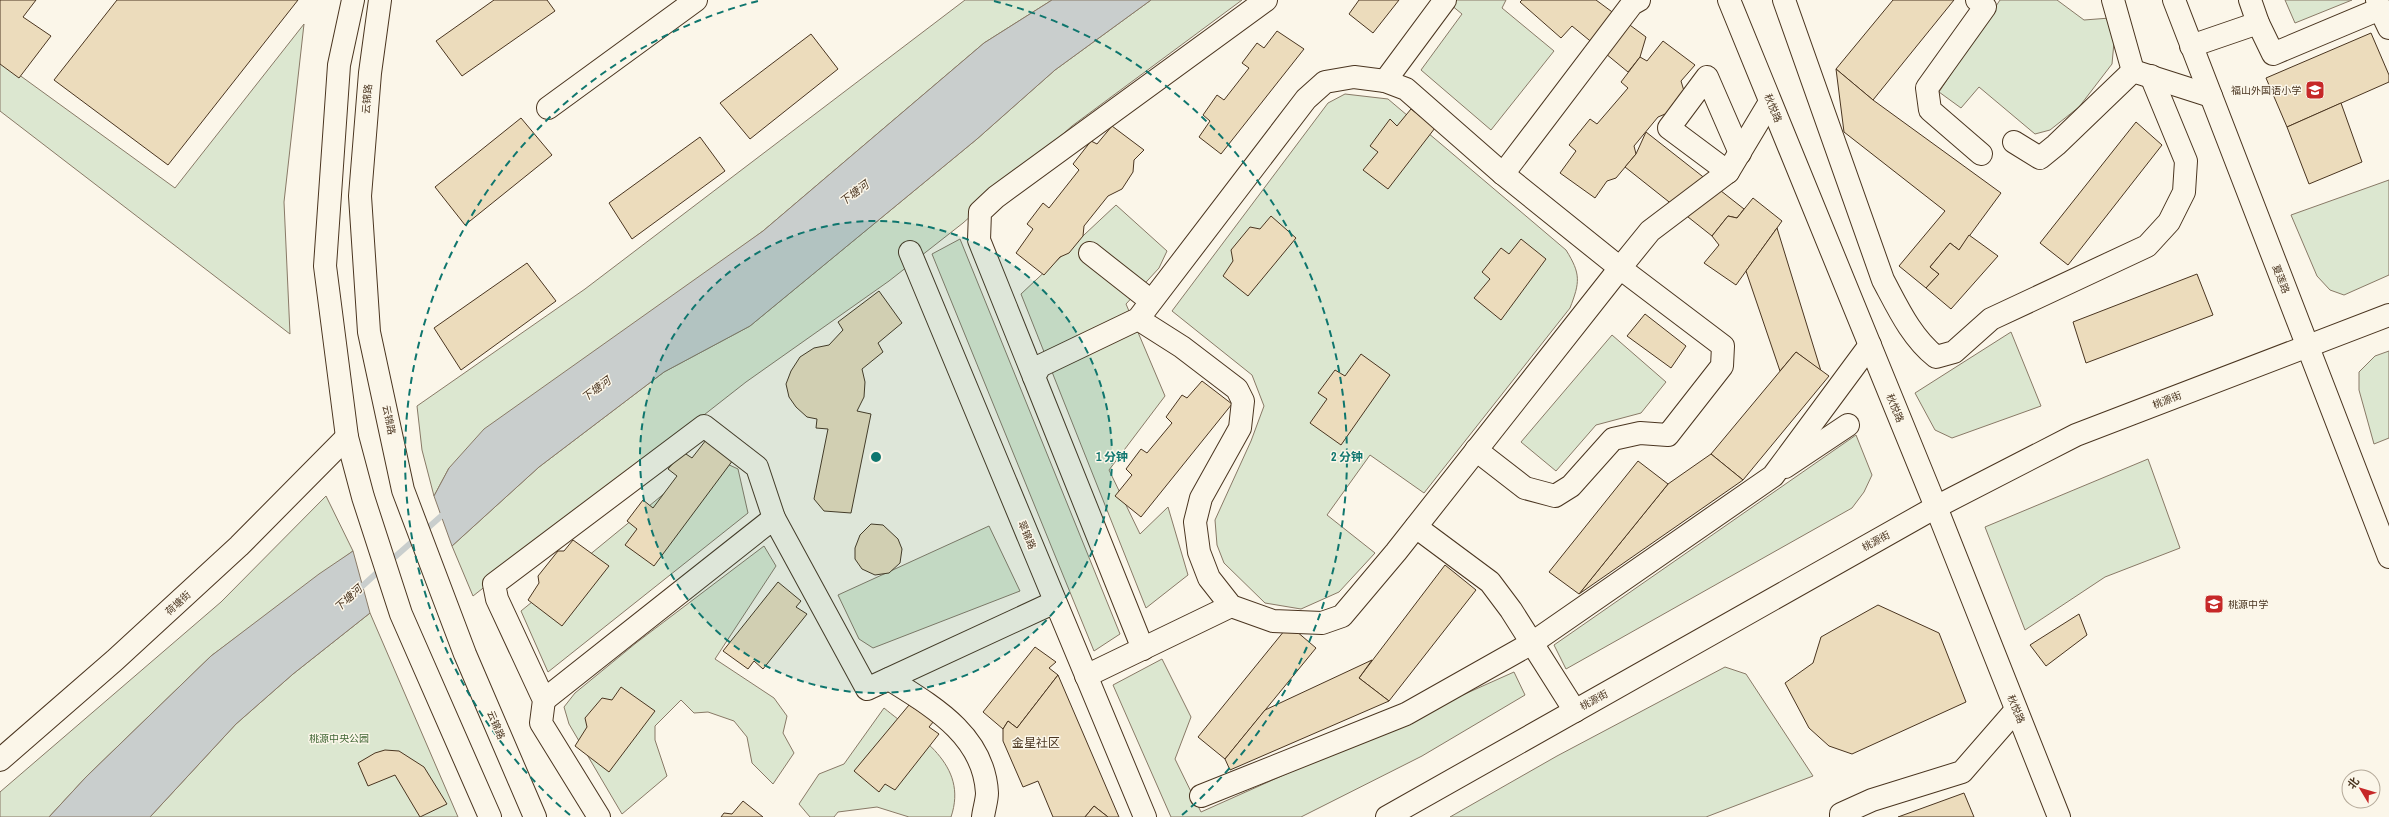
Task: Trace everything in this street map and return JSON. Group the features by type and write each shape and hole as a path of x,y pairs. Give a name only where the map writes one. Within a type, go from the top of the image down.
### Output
{"street":[{"path":"353,0 339,64 325,266 347,437 375,531 396,593 401,614 484,815"},
{"name":"云锦路","path":"380,0 370,73 360,203 369,332 402,490 465,654 536,817"},
{"path":"548,108 696,0"},
{"path":"1144,649 979,240 980,212 996,196 1266,0"},
{"path":"1385,80 1446,0"},
{"path":"1503,174 1632,4 1639,0"},
{"name":"秋悦路","path":"1729,0 1936,507 2058,817"},
{"path":"1784,0 1883,280 1906,322 1924,347 1936,357 1954,352 1991,319 2147,246 2169,222 2184,192 2186,161 2142,74 2114,0"},
{"path":"1977,0 1985,6 1927,88 1930,110 1981,154"},
{"name":"夏莲路","path":"2174,0 2389,557"},
{"path":"2250,0 2258,23 2273,54 2382,12"},
{"path":"2191,46 2258,23"},
{"path":"2142,74 2212,96"},
{"path":"2014,142 2040,158 2142,74"},
{"path":"1034,377 1040,366 1138,319 1306,99 1325,82 1354,77 1385,80 1406,89 1503,174 1620,268 1723,346 1722,366 1668,435 1640,433 1613,438 1571,486 1555,496 1525,488 1476,450"},
{"path":"1728,172 1669,128 1707,77 1740,154"},
{"path":"1138,319 1182,347 1237,389 1243,401 1240,428 1201,498 1195,522 1198,552 1207,572 1231,606 1273,620 1322,623 1342,616 1416,527 1650,231 1728,172 1770,102"},
{"name":"翠锦路","path":"910,252 1145,817"},
{"path":"1090,253 1151,301"},
{"name":"桃源街","path":"1386,817 1936,507 2076,435 2389,315"},
{"path":"1773,476 1870,345"},
{"path":"1201,796 1406,714 1532,643 1848,425"},
{"path":"599,817 541,722 544,700 497,600 494,584 704,426 757,467 774,518 867,689 1055,602"},
{"name":"荷塘街","path":"0,760 115,660 239,546 347,437"},
{"path":"544,700 774,518"},
{"path":"1416,527 1490,582 1511,610 1575,711"},
{"path":"1086,676 1231,606"},
{"path":"889,679 938,710 962,732 981,762 987,793 983,817"},
{"path":"1841,817 1841,814 1872,800 1962,772 2016,710"}],"green space":[{"path":"965,0 1052,0 984,43 763,231 449,468 434,496 422,450 417,406 585,289"},
{"path":"1151,0 1242,0 1072,126 963,223 889,281 746,382 473,596 452,546 539,467 664,372 750,326 977,139 1055,70"},
{"path":"1445,0 1506,0 1502,8 1554,51 1491,130 1421,70 1462,14"},
{"path":"2000,0 2057,0 2084,20 2110,18 2114,42 2112,64 2079,107 2050,130 2035,134 1979,87 1961,108 1939,92"},
{"path":"2285,0 2352,0 2295,23"},
{"path":"304,24 284,202 290,334 0,111 0,61 175,188"},
{"path":"1345,94 1388,99 1566,250 1571,258 1576,272 1577,285 1570,308 1424,493 1370,455 1327,515 1375,553 1339,592 1301,609 1265,603 1224,563 1217,545 1215,520 1251,441 1264,406 1252,375 1172,311 1328,103"},
{"path":"2389,180 2389,275 2344,295 2330,290 2317,276 2291,215"},
{"path":"1116,205 1167,251 1159,268 1126,304 1165,396 1109,470 1140,534 1168,507 1188,575 1146,608 1021,294"},
{"path":"960,239 1120,634 1094,651 932,254"},
{"path":"2011,332 2041,406 1952,438 1935,430 1915,393"},
{"path":"1612,335 1666,382 1641,413 1596,425 1556,471 1521,442"},
{"path":"2389,351 2389,438 2374,444 2359,390 2359,372 2375,356"},
{"path":"1856,435 1872,475 1864,492 1852,508 1566,669 1554,645"},
{"path":"710,456 738,469 748,513 548,672 521,611"},
{"path":"2148,459 2180,548 2105,577 2025,630 1985,527"},
{"path":"326,496 353,551 211,656 86,777 49,817 0,817 0,792 221,602"},
{"path":"989,526 1020,591 873,648 859,639 838,595"},
{"path":"764,546 776,566 715,659 774,698 787,716 783,733 794,753 773,784 752,763 747,737 734,721 708,712 694,713 681,700 655,726 655,740 667,776 622,814 569,724 564,707 575,693 636,643"},
{"name":"桃源中央公园","path":"370,613 458,817 150,817 236,724 293,674"},
{"path":"1162,659 1191,717 1175,759 1201,812 1514,672 1525,695 1422,756 1301,817 1171,817 1113,685"},
{"path":"1725,667 1746,674 1813,776 1706,817 1450,817 1557,756"},
{"path":"884,708 925,741 947,767 953,782 955,798 951,817 909,817 877,807 838,812 834,817 810,817 799,804 819,774 844,764"}],"water":[{"path":"1052,0 1151,0 1055,70 977,139 750,326 664,372 539,467 452,546 434,496 449,468 484,429 763,231 984,43"},
{"path":"353,551 370,613 293,674 236,724 150,817 49,817 86,777 211,656 319,574"}],"building":[{"path":"0,0 36,0 23,17 51,36 19,78 0,64"},
{"path":"117,0 298,0 168,165 54,80"},
{"path":"494,0 547,0 555,11 462,76 436,41"},
{"path":"1359,0 1399,0 1373,33 1349,14"},
{"path":"1522,0 1596,0 1646,37 1640,57 1628,72 1572,26 1561,38 1520,2"},
{"path":"1893,0 1954,0 1873,100 1836,69"},
{"path":"1277,31 1304,49 1221,154 1199,137 1210,121 1203,115 1217,95 1224,100 1249,68 1242,63 1257,43 1264,48"},
{"path":"2371,33 2389,75 2389,82 2287,127 2266,78"},
{"path":"811,34 838,69 750,139 720,103"},
{"path":"1663,41 1695,65 1681,81 1684,91 1670,112 1658,117 1634,146 1636,154 1616,178 1607,181 1595,198 1560,173 1576,151 1569,145 1590,119 1597,124 1628,88 1621,82 1640,57 1647,61"},
{"path":"1836,69 1873,100 2001,193 1959,250 1950,243 1930,267 1939,274 1926,288 1899,266 1945,211 1844,132"},
{"path":"2341,103 2362,162 2309,184 2287,127"},
{"path":"1411,109 1435,128 1388,189 1363,170 1378,152 1370,146 1390,119 1397,126"},
{"path":"521,118 552,155 465,225 435,187"},
{"path":"2136,122 2162,145 2068,265 2040,243"},
{"path":"1112,126 1144,150 1134,160 1133,172 1122,189 1108,196 1084,226 1083,236 1069,253 1060,257 1044,275 1016,253 1033,229 1027,224 1043,203 1049,208 1079,170 1073,164 1091,141 1097,144"},
{"path":"1646,132 1744,209 1737,218 1728,216 1712,236 1625,167 1636,154"},
{"path":"700,137 725,171 632,239 609,203"},
{"path":"1753,198 1782,221 1736,285 1704,263 1719,245 1712,236 1728,216 1737,218"},
{"path":"1271,216 1296,238 1248,296 1223,276 1233,261 1231,250 1250,227 1260,229"},
{"path":"1777,228 1821,371 1796,352 1780,371 1746,271"},
{"path":"1969,235 1998,256 1951,309 1926,288 1939,274 1930,267 1950,243 1959,250"},
{"path":"1521,239 1546,259 1501,320 1474,298 1490,279 1482,272 1501,248 1509,254"},
{"path":"527,263 556,301 461,370 434,328"},
{"path":"2197,274 2213,315 2086,363 2073,322"},
{"path":"879,291 902,323 878,343 883,352 862,369 865,382 864,397 857,411 871,414 851,513 824,511 814,499 828,429 816,428 817,419 807,417 796,407 789,397 786,384 791,371 800,357 814,348 829,345 843,330 838,322"},
{"path":"1645,314 1686,346 1671,368 1627,336"},
{"path":"1796,352 1829,376 1743,480 1711,454"},
{"path":"1361,354 1390,375 1341,445 1310,423 1327,399 1318,393 1335,370 1345,376"},
{"path":"1202,381 1232,404 1141,517 1115,496 1132,475 1126,469 1141,449 1147,453 1172,423 1166,417 1182,395 1187,398"},
{"path":"706,440 733,460 654,566 625,545 637,529 627,521 643,500 653,508 677,476 668,469 683,452 692,458"},
{"path":"1711,454 1743,480 1579,594 1668,484"},
{"path":"1638,461 1668,484 1579,594 1549,572"},
{"path":"871,524 883,525 898,539 902,549 900,563 889,573 875,575 862,569 855,559 855,548 860,535"},
{"path":"573,540 609,566 562,626 528,600 539,583 538,576 558,551 564,551"},
{"path":"1445,565 1476,590 1389,701 1359,678"},
{"path":"778,582 801,601 796,607 807,614 763,669 754,661 748,669 723,651"},
{"path":"1878,605 1939,633 1966,702 1852,754 1829,746 1809,728 1785,683 1813,663 1821,637"},
{"path":"2079,614 2087,635 2046,666 2030,645"},
{"path":"1289,625 1316,648 1225,759 1198,737"},
{"path":"1035,647 1056,662 1049,668 1058,675 1017,728 1008,721 1003,729 983,712"},
{"path":"1372,660 1359,678 1389,701 1230,770 1225,759 1265,710"},
{"path":"1058,675 1119,817 1108,817 1094,806 1085,817 1053,817 1038,781 1023,787 1003,741 1003,729 1008,721 1017,728"},
{"path":"621,687 655,711 609,772 575,746 587,727 585,718 602,698 612,700"},
{"path":"909,705 934,721 929,727 939,734 895,790 885,784 879,792 854,771"},
{"path":"385,750 399,751 424,767 447,804 420,817 395,775 368,786 358,763 375,753"},
{"path":"1964,793 1974,817 1898,817"},
{"path":"743,801 763,817 721,817 724,813 732,814"},
{"path":"1094,806 1108,817 1085,817"}],"waterway":[{"name":"下塘河","path":"388,563 447,511"},
{"name":"下塘河","path":"357,591 381,569"}],"place":[{"name":"福山外国语小学","path":"2315,90"},
{"name":"桃源中学","path":"2214,604"}],"district":[{"name":"金星社区","path":"1036,743"}]}
